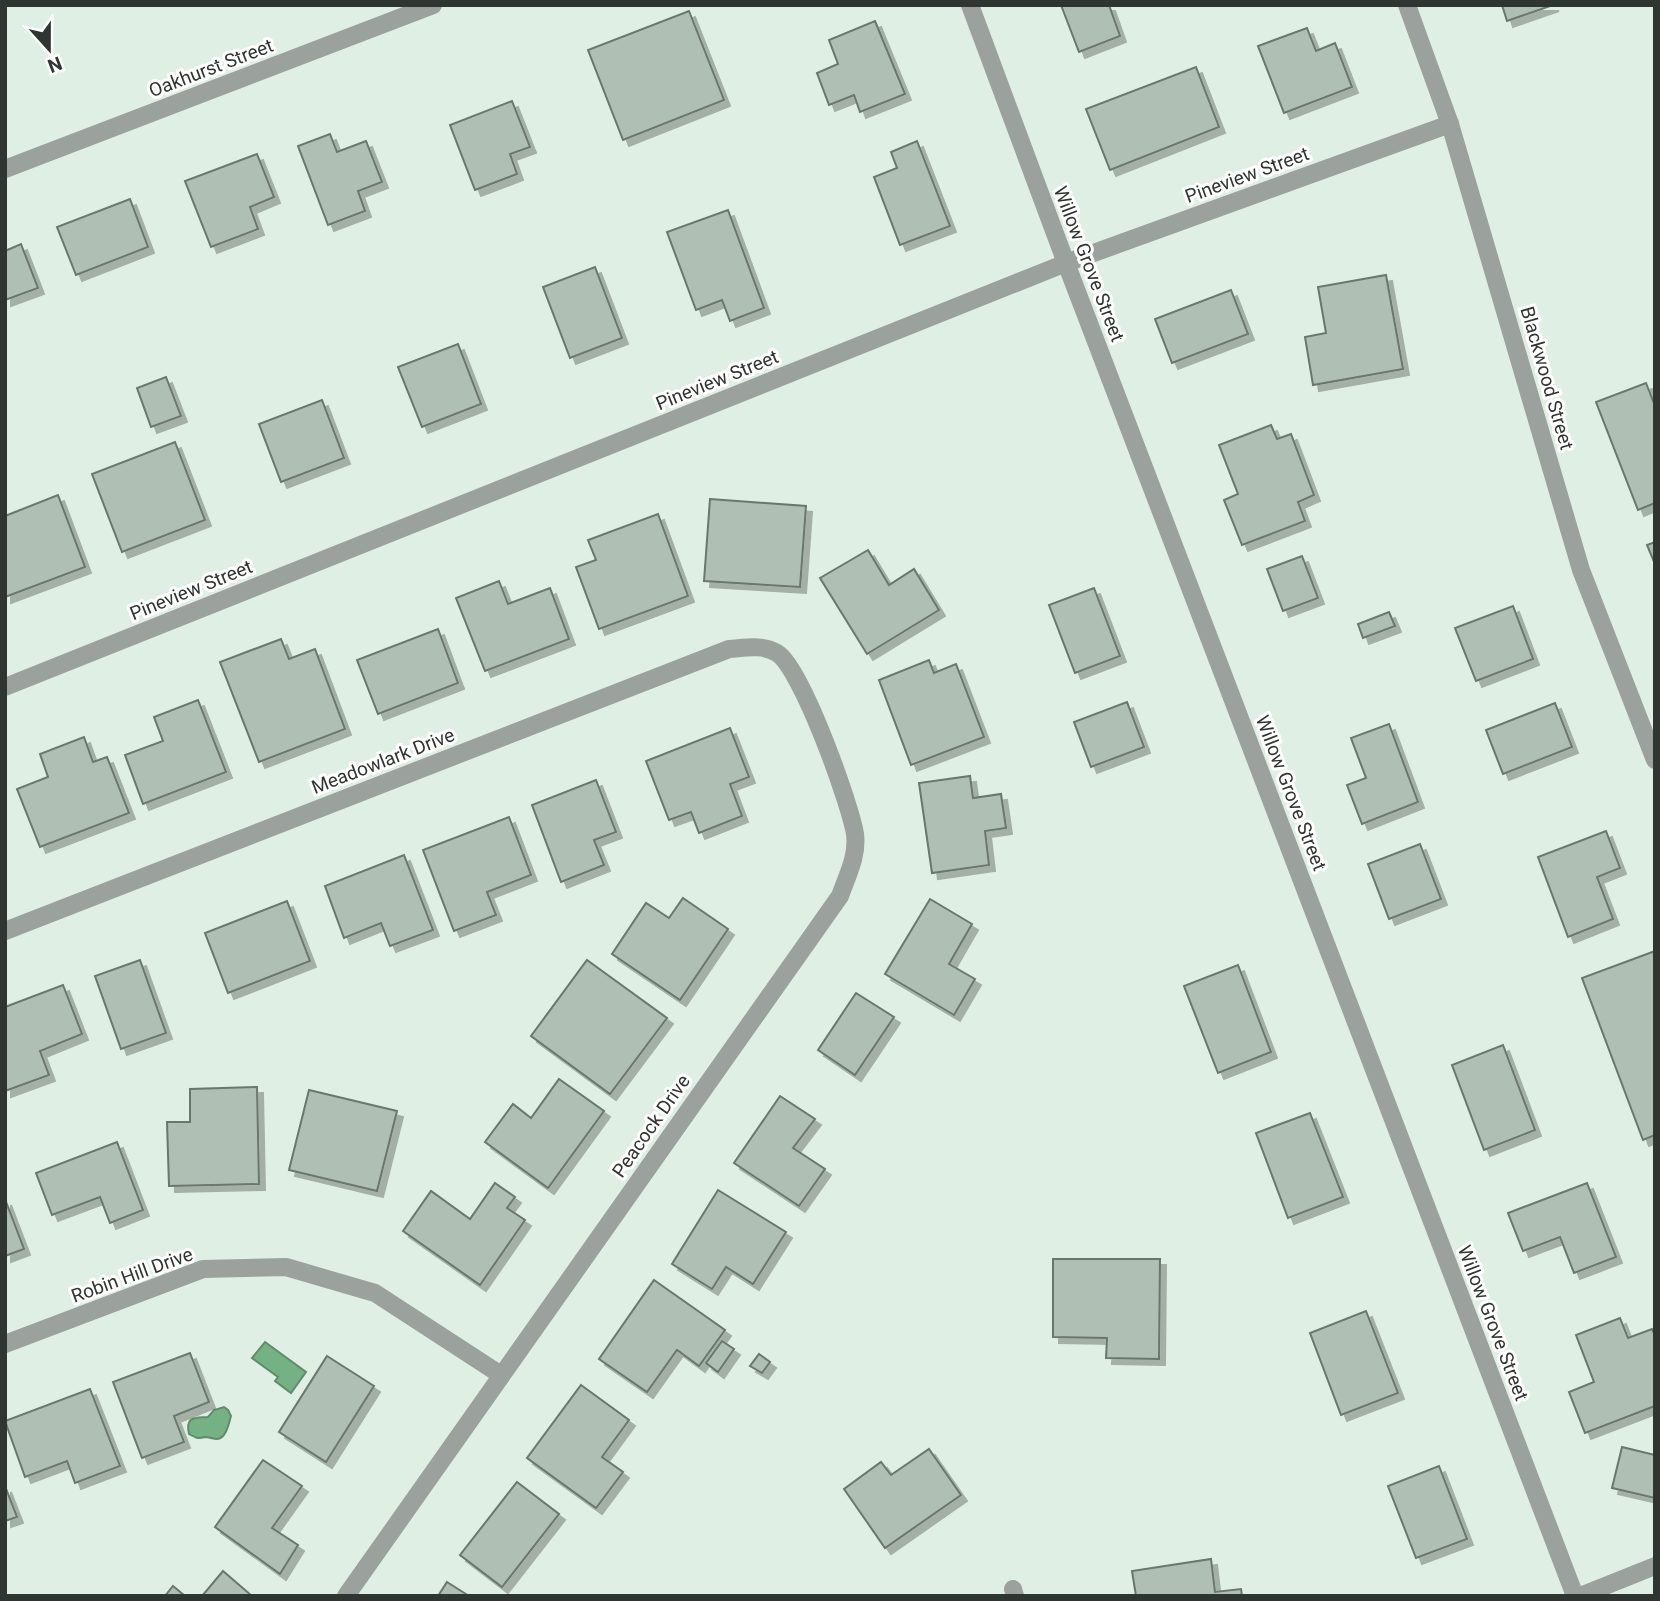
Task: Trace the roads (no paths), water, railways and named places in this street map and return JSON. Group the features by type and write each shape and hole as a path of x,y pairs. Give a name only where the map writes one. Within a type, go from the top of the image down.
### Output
{"street":[{"name":"Oakhurst Street","path":"5,169 433,5"},
{"name":"Willow Grove Street","path":"970,5 1574,1596"},
{"name":"Blackwood Street","path":"1407,5 1450,124 1581,570 1655,760"},
{"name":"Pineview Street","path":"5,687 1066,263 1450,124"},
{"name":"Meadowlark Drive","path":"5,930 729,649 757,647 778,653"},
{"name":"Peacock Drive","path":"346,1596 840,896 856,855 852,823 828,750 793,672 778,653"},
{"name":"Robin Hill Drive","path":"5,1344 202,1269 286,1267 375,1293 501,1376"},
{"path":"1580,1596 1655,1566"}]}
